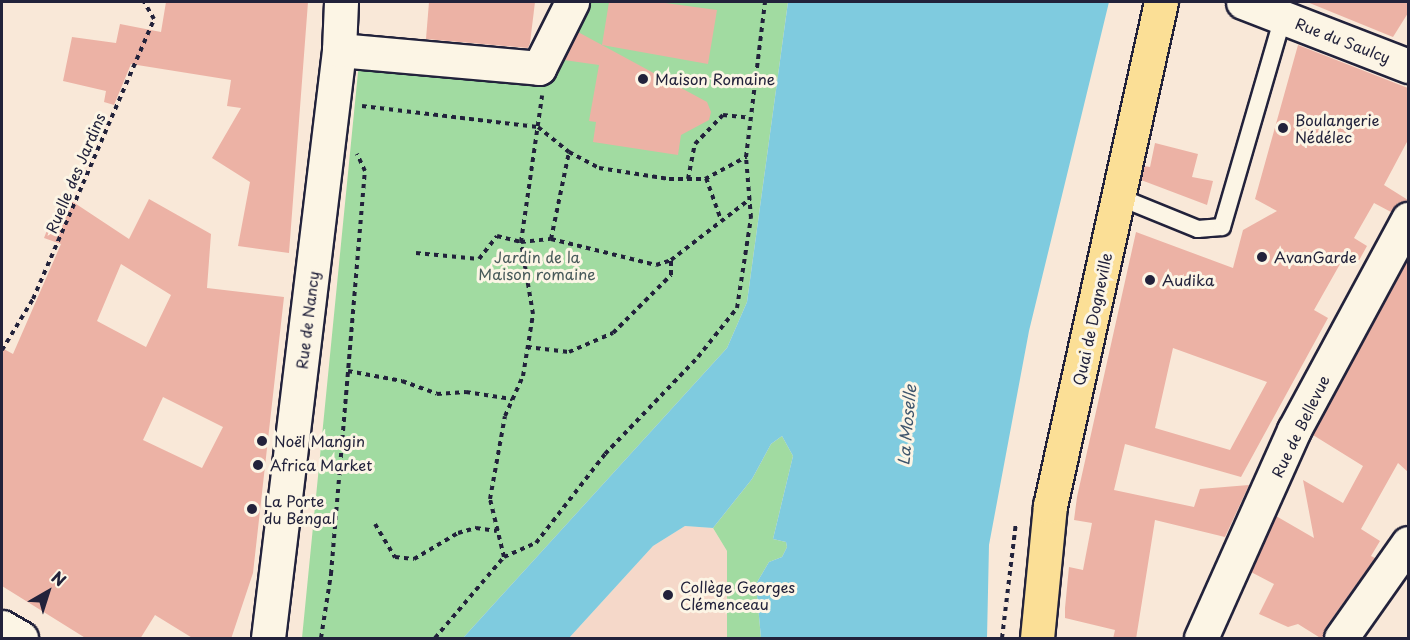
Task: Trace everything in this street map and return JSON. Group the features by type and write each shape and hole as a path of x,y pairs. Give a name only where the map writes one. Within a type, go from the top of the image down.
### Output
{"main road":[{"name":"Quai de Dogneville","path":"1037,639 1050,506 1161,2"}],"street":[{"name":"Rue de Nancy","path":"268,639 339,50 341,2"},
{"path":"339,50 538,68 572,2"},
{"name":"Rue du Saulcy","path":"1244,2 1408,66"},
{"name":"Rue de Bellevue","path":"1200,639 1294,430 1408,219"},
{"path":"1341,639 1408,543"},
{"path":"2,627 21,639"}],"lane":[{"path":"1119,197 1198,229 1222,227 1283,17"}],"path":[{"name":"Ruelle des Jardins","path":"2,350 33,299 154,19 144,2"},
{"path":"435,639 504,557 536,543 605,454 698,357 737,308 751,218 746,157 765,2"},
{"path":"504,557 490,499 494,462 512,399 523,376 532,314 521,242 544,82 538,68"},
{"path":"333,102 538,127 568,152 600,168 688,179 706,178 746,157"},
{"path":"688,179 695,144 723,115 750,118"},
{"path":"551,239 568,152"},
{"path":"321,639 331,574 365,171"},
{"path":"706,178 721,220"},
{"path":"416,254 479,259 497,236 521,242 551,239 656,265 671,260 750,199"},
{"path":"527,346 569,352 613,333 672,275 671,260"},
{"path":"348,371 402,381 437,394 465,392 512,399"},
{"path":"1002,639 1009,555 1018,512"},
{"path":"375,524 395,557 414,558 458,533 476,528 497,531"}],"shaded area":[{"name":"Collège Georges Clémenceau","path":"685,526 713,528 727,551 727,638 569,638 653,546"}],"green space":[{"name":"Jardin de la Maison romaine","path":"572,2 788,2 747,302 727,348 463,638 302,638 360,52 538,68"},
{"path":"782,436 793,456 773,539 786,542 787,547 782,557 769,562 756,584 761,638 727,638 727,551 713,528 752,479 771,444"}],"water":[{"name":"La Moselle","path":"788,2 1109,2 1029,331 989,545 987,638 761,638 756,584 769,562 782,557 787,547 786,542 773,539 793,456 782,436 771,444 752,479 713,528 685,526 653,546 569,638 463,638 727,348 747,302"}],"building":[{"path":"166,2 308,2 289,253 238,246 250,182 212,158 241,108 227,106 231,80 131,64 114,105 104,102 106,91 63,81 72,37 116,43 120,24 161,32"},
{"path":"429,2 535,2 528,48 426,39"},
{"path":"609,2 658,2 717,10 708,64 602,45"},
{"path":"1307,2 1408,2 1408,13 1393,37"},
{"path":"578,32 707,102 711,112 709,120 681,135 678,155 593,142 596,122 589,121 599,65 564,60"},
{"path":"1298,45 1408,88 1408,140 1384,185 1408,200 1398,203 1391,212 1374,203 1354,238 1367,246 1357,264 1344,257 1314,310 1328,318 1241,477 1125,444 1114,490 1194,507 1200,489 1249,485 1225,537 1155,520 1136,639 1113,639 1115,630 1065,618 1065,608 1069,567 1083,570 1092,523 1074,520 1077,497 1136,232 1233,268 1243,230 1277,211 1255,199","holes":["1173,348 1267,382 1230,450 1155,428"]},
{"path":"1155,143 1198,154 1192,177 1213,181 1207,205 1141,180 1144,166 1150,167"},
{"path":"61,194 129,239 149,199 211,234 207,288 284,297 253,573 231,639 194,639 155,615 140,639 87,639 2,586 2,348 13,354 61,244 44,238","holes":["121,264 171,295 146,347 97,321","163,397 223,427 202,468 143,440"]},
{"path":"1408,260 1408,472 1398,463 1361,529 1380,541 1371,556 1375,558 1326,627 1322,639 1298,624 1288,627 1259,614 1274,584 1251,572 1276,516 1314,538 1303,480 1343,503 1363,466 1313,435"}],"place":[{"name":"Maison Romaine","path":"643,79"},
{"name":"Boulangerie Nédélec","path":"1283,128"},
{"name":"AvanGarde","path":"1262,257"},
{"name":"Audika","path":"1150,280"},
{"name":"Noël Mangin","path":"262,441"},
{"name":"Africa Market","path":"258,465"},
{"name":"La Porte du Bengal","path":"252,509"},
{"name":"Collège Georges Clémenceau","path":"668,595"}]}
